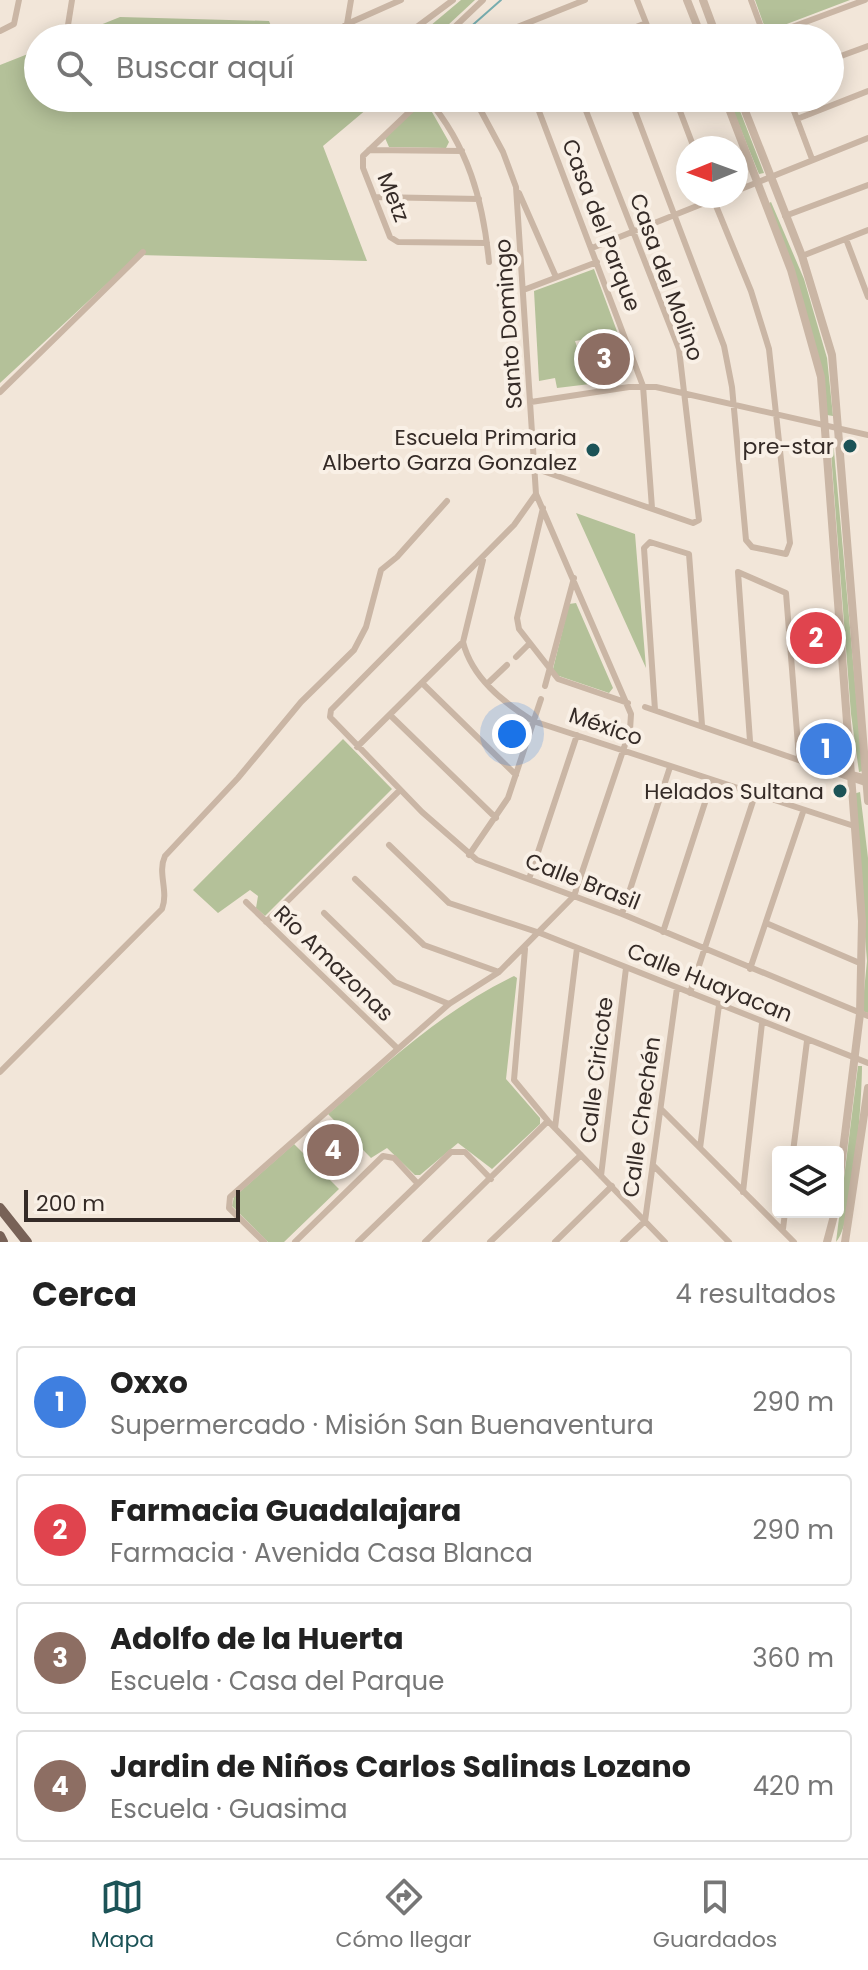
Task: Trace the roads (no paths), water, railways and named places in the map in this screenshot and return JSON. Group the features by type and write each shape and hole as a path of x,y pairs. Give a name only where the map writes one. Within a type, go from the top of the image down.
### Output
{"main road":[{"path":"0,1208 26,1242"},
{"path":"0,1236 3,1242"}],"street":[{"path":"0,31 14,24 19,0"},
{"path":"68,24 72,2 82,0"},
{"path":"347,24 351,0"},
{"path":"347,24 401,0"},
{"path":"421,24 453,0"},
{"path":"458,24 483,0"},
{"path":"525,24 585,0"},
{"path":"637,0 646,23"},
{"path":"687,0 696,24"},
{"path":"703,0 712,24"},
{"path":"751,0 760,24"},
{"path":"802,24 865,0"},
{"path":"844,55 868,46"},
{"path":"844,100 868,91"},
{"name":"Metz","path":"410,112 368,150 362,163 390,237 396,241 487,243"},
{"path":"436,112 462,151 479,199 489,262"},
{"name":"Santo Domingo","path":"482,112 503,152 516,187 526,289 536,494"},
{"name":"Casa del Parque","path":"539,112 643,386 652,508"},
{"name":"Casa del Molino","path":"586,112 675,339 686,391 698,522 652,508"},
{"path":"635,112 719,328 733,402 747,543 786,554 790,543 777,413 762,321 717,208"},
{"path":"680,112 689,136"},
{"path":"730,112 791,270 818,358 826,425 852,775 864,1015 844,1146"},
{"path":"745,112 802,256 830,345 865,703 868,801"},
{"path":"794,112 812,159"},
{"path":"797,119 815,112"},
{"path":"748,186 868,138"},
{"path":"368,150 462,151"},
{"path":"785,216 868,185"},
{"path":"516,187 556,277"},
{"path":"375,197 479,199"},
{"path":"592,248 691,208"},
{"path":"802,256 868,230"},
{"path":"846,239 868,297"},
{"path":"0,392 143,252"},
{"path":"526,289 597,262"},
{"path":"531,402 643,386 686,391 868,435"},
{"path":"534,468 652,508"},
{"path":"264,1242 231,1211 227,1204 230,1197 449,1004 499,972 574,896 631,722 628,703 536,494 514,525 484,557 463,642 357,747"},
{"path":"0,1072 162,909 165,894 161,864 165,856 238,778 301,702 354,650 366,627 381,570 397,557 447,501"},
{"path":"543,508 517,618 519,629 549,672 565,682 628,703"},
{"path":"655,710 645,543 689,554 702,725"},
{"name":"Calle Brasil","path":"484,557 330,715 357,747 469,855 622,914 864,1015"},
{"path":"750,741 738,572 785,591 799,758"},
{"path":"545,686 574,578"},
{"name":"México","path":"463,642 471,666 487,684 533,721 803,812 854,826"},
{"path":"516,657 529,644"},
{"path":"487,684 507,665"},
{"path":"422,683 516,775"},
{"path":"469,855 496,818 516,775 541,699"},
{"path":"645,707 867,781"},
{"path":"390,715 496,818"},
{"path":"529,879 577,735"},
{"path":"622,914 670,767"},
{"path":"663,932 712,781"},
{"path":"266,922 400,790"},
{"path":"690,993 755,795"},
{"path":"750,969 803,812"},
{"name":"Calle Huayacan","path":"389,845 449,903 540,933 868,1063"},
{"path":"355,879 424,945 499,972"},
{"name":"Río Amazonas","path":"246,902 398,1049"},
{"path":"324,913 395,982 449,1004"},
{"path":"766,923 862,964"},
{"path":"555,1128 577,948"},
{"path":"525,949 512,1077 548,1121 665,1242"},
{"name":"Calle Ciricote","path":"601,1176 626,968"},
{"name":"Calle Chechén","path":"623,1242 645,1221 655,1167 677,988"},
{"path":"700,1148 719,1005"},
{"path":"743,1192 762,1023"},
{"path":"794,1146 807,1041"},
{"path":"845,1242 868,1088"},
{"path":"661,1109 794,1242"},
{"path":"425,1242 548,1121"},
{"path":"358,1242 458,1150 469,1155 491,1179"},
{"path":"490,1242 581,1155"},
{"path":"295,1242 383,1156 394,1158 418,1184"},
{"path":"655,1167 729,1242"},
{"path":"555,1242 612,1186"},
{"path":"783,1229 784,1218"},
{"path":"827,1242 833,1218"}],"waterway":[{"path":"474,24 501,0"}],"place":[{"name":"Adolfo de la Huerta","path":"604,359"},
{"name":"pre-star","path":"850,446"},
{"name":"Escuela Primaria Alberto Garza Gonzalez","path":"593,450"},
{"name":"Farmacia Guadalajara","path":"816,638"},
{"name":"Oxxo","path":"826,749"},
{"name":"Helados Sultana","path":"840,791"},
{"name":"Jardin de Niños Carlos Salinas Lozano","path":"333,1150"}]}
